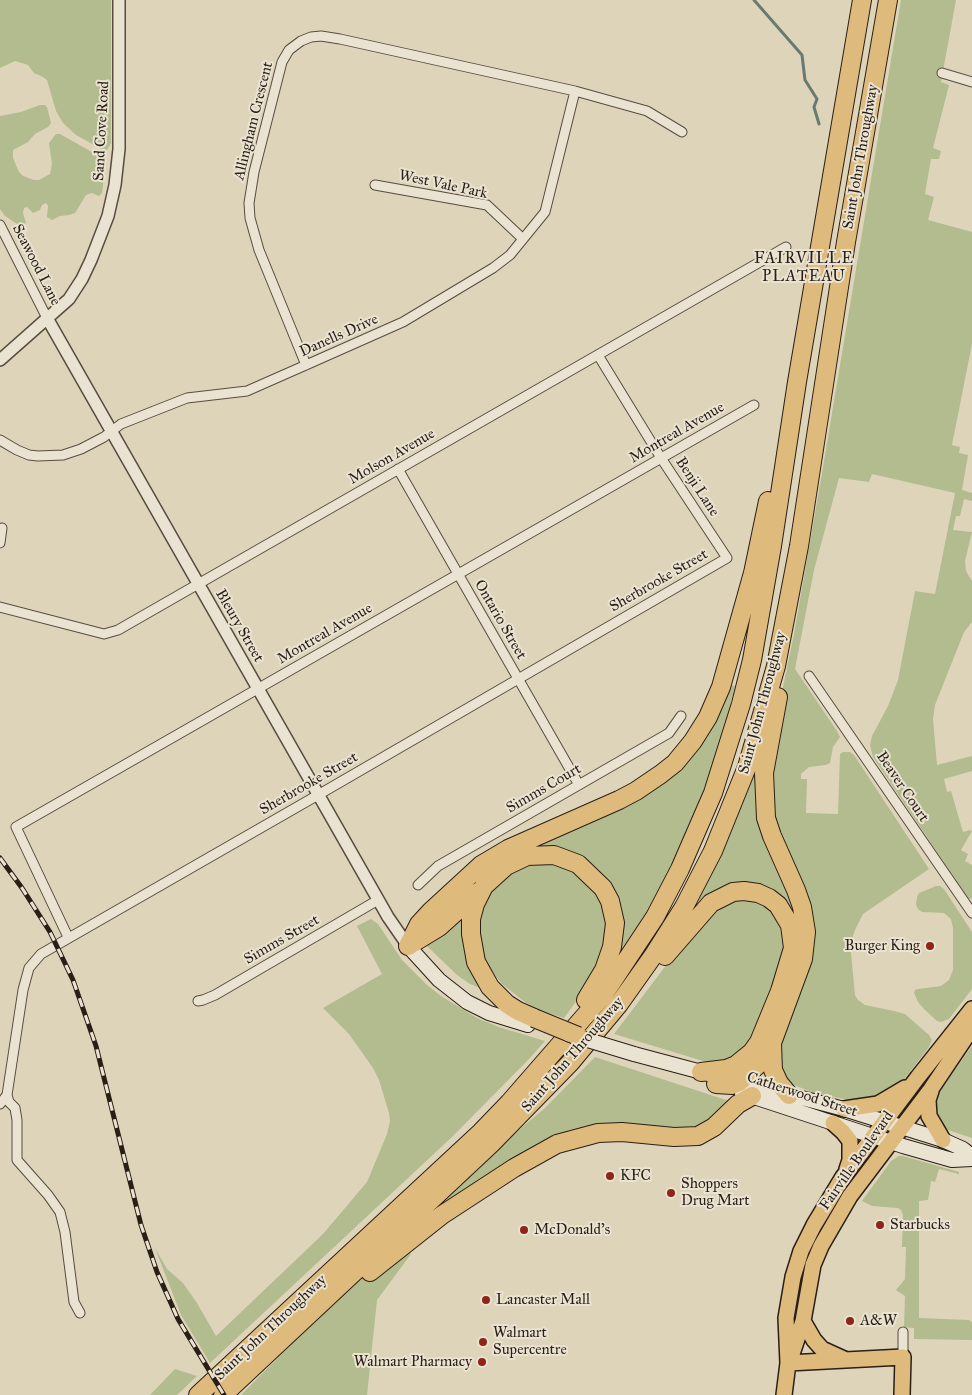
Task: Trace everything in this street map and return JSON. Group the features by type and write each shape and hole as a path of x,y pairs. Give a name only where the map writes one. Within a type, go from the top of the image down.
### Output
{"highway":[{"name":"Saint John Throughway","path":"198,1395 481,1132 529,1080 604,994 655,917 680,869 713,793 741,704 752,660 862,0"},
{"name":"Saint John Throughway","path":"222,1395 491,1144 570,1063 619,1004 654,956 684,908 713,851 747,766 776,666 799,546 846,242 888,0"},
{"path":"408,946 419,924 481,865 508,849 619,800 649,783 674,762 701,730 721,687 753,572 797,382"},
{"path":"716,1084 732,1085 739,1082 762,1061 772,1043 803,959 805,921 802,907 772,836 766,818 764,796 764,773 785,666 799,546"},
{"path":"408,946 439,928 498,872 516,860 527,856 554,855 578,864 595,879 603,888 610,902 615,923 609,960 590,996 529,1080"},
{"path":"484,886 475,904 471,919 471,934 476,962 490,987 498,997 531,1022 578,1036"},
{"path":"570,1063 618,1014 711,903 733,892 758,893 778,905 785,914 791,930 793,948 780,991 759,1042 752,1052 743,1061 726,1069 700,1072"},
{"path":"772,1043 773,1070 779,1083 789,1095"},
{"path":"257,1363 409,1240 458,1205 539,1153 571,1139 598,1133 622,1132 674,1137 698,1136 714,1127 738,1104 752,1096"}],"main road":[{"path":"408,946 433,974 467,1002 489,1013 531,1022"},
{"name":"Fairville Boulevard","path":"784,1395 788,1363 786,1318 793,1276 801,1251 814,1225 843,1177 972,1009"},
{"name":"Fairville Boulevard","path":"788,1363 803,1321 813,1265 821,1246 850,1196 931,1089 972,1028"},
{"name":"Catherwood Street","path":"578,1036 653,1060 844,1109 943,1140 963,1149 972,1157"},
{"name":"Catherwood Street","path":"653,1060 716,1084 891,1142 952,1160 972,1157"},
{"path":"844,1109 878,1104 900,1092 918,1077"},
{"path":"931,1089 928,1100 929,1116 943,1140"},
{"path":"833,1123 850,1141 850,1160 843,1177"},
{"path":"803,1321 814,1340 822,1349 847,1360"},
{"path":"788,1363 903,1357 902,1395"}],"street":[{"name":"Sand Cove Road","path":"0,360 69,299 91,260 108,216 118,161 120,0"},
{"name":"Allingham Crescent","path":"306,365 259,250 250,218 249,203 254,172 282,62 289,50 310,37 321,36 575,91"},
{"path":"942,72 972,82"},
{"path":"575,91 647,111 682,132"},
{"name":"Danells Drive","path":"0,440 4,444 29,455 63,455 82,449 122,424 187,398 246,391 306,365 403,322 493,268 510,255 545,212 575,91"},
{"name":"West Vale Park","path":"375,185 487,205 523,238"},
{"name":"Seawood Lane","path":"0,225 48,318"},
{"name":"Molson Avenue","path":"0,607 104,634 118,630 786,247"},
{"name":"Bleury Street","path":"48,318 378,900 408,946"},
{"name":"Benji Lane","path":"598,355 661,458 727,558"},
{"name":"Montreal Avenue","path":"68,937 16,827 754,405"},
{"name":"Ontario Street","path":"398,470 579,785"},
{"path":"0,543 2,528"},
{"name":"Sherbrooke Street","path":"0,1104 7,1095 23,990 30,968 41,954 727,558"},
{"name":"Beaver Court","path":"809,676 972,913"},
{"name":"Simms Court","path":"418,886 438,866 669,733 681,716"},
{"name":"Simms Street","path":"198,1001 215,995 378,900"},
{"path":"7,1095 9,1102 15,1108 17,1120 17,1160 48,1195 60,1212 65,1232 74,1302 80,1313"},
{"path":"903,1357 904,1332"}],"green space":[{"path":"0,0 111,0 111,143 107,150 103,150 76,135 63,123 56,111 47,80 34,73 28,65 15,61 0,68"},
{"path":"901,0 956,0 941,82 949,85 933,148 941,151 939,159 931,159 925,194 934,197 928,220 972,232 972,344 952,445 960,447 959,453 968,455 962,490 972,493 972,501 964,499 960,516 956,516 953,530 972,532 965,561 966,571 972,581 972,622 964,632 935,705 933,719 937,765 972,756 972,771 944,779 947,792 951,791 963,832 972,831 961,850 968,854 965,861 972,865 972,899 968,898 873,757 870,745 872,736 888,706 898,680 915,591 935,594 955,493 872,474 869,482 839,478 814,570 795,669 840,737 833,747 830,763 809,767 801,774 801,779 807,779 806,813 838,814 840,754 850,752 854,755 929,869 863,914 851,942 851,953 855,995 858,1000 865,1005 905,1014 929,1035 932,1040 929,1047 902,1082 883,1096 849,1100 814,1093 789,1083 785,1080 776,1055 808,954 769,809 779,706 794,634 822,473"},
{"path":"40,105 47,107 51,123 48,127 35,134 28,142 13,150 13,158 19,172 23,176 34,180 39,180 50,174 52,164 49,143 56,134 60,134 99,156 105,169 102,193 99,196 92,193 86,195 75,213 52,220 47,217 48,206 46,203 42,205 40,210 33,213 27,207 24,208 23,213 26,223 22,227 5,216 0,209 0,116 21,112"},
{"path":"727,684 735,686 720,744 702,797 679,850 655,898 635,933 619,953 622,936 604,878 589,863 552,849 462,897 435,917 476,876 649,789"},
{"path":"761,758 758,781 801,922 764,890 700,908 693,904 750,769"},
{"path":"544,862 568,867 602,897 609,935 588,985 564,1018 541,1011 526,1003 502,984 487,965 478,942 479,911 495,883 522,865"},
{"path":"936,886 944,889 972,932 972,989 949,1019 941,1022 937,1021 924,1009 914,993 918,989 941,986 949,980 953,970 953,928 951,919 944,913 922,912 916,905 919,893"},
{"path":"731,897 769,903 788,938 762,1025 738,1058 713,1064 614,1034 702,918"},
{"path":"466,908 485,990 470,984 457,975 427,946"},
{"path":"371,919 378,924 402,960 441,996 477,1018 545,1041 453,1136 210,1363 181,1315 155,1248 167,1269 183,1283 197,1303 216,1336 323,1234 367,1182 387,1134 390,1121 389,1113 379,1080 373,1068 349,1034 323,1008 382,974 357,926"},
{"path":"972,1046 972,1138 942,1126 935,1103 937,1095"},
{"path":"595,1057 729,1101 710,1121 695,1129 597,1127 430,1218 427,1211 470,1171 545,1108"},
{"path":"899,1156 959,1172 959,1174 939,1169 935,1182 931,1181 928,1200 919,1201 919,1318 969,1320 972,1322 972,1340 914,1339 914,1328 904,1327 905,1296 896,1290 905,1279 906,1247 902,1247 903,1215 898,1208 872,1206 862,1201 891,1161"},
{"path":"402,1245 411,1254 377,1300 367,1395 241,1395 330,1305"},
{"path":"175,1369 197,1376 177,1395 150,1395"}],"waterway":[{"path":"754,0 802,55 805,80 817,99 814,107 819,124"}],"railway":[{"path":"0,858 50,932 73,980 96,1046 141,1225 157,1272 178,1319 224,1395"}],"place":[{"name":"Burger King","path":"930,946"},
{"name":"KFC","path":"610,1176"},
{"name":"Shoppers Drug Mart","path":"671,1193"},
{"name":"Starbucks","path":"880,1225"},
{"name":"McDonald's","path":"524,1230"},
{"name":"Lancaster Mall","path":"486,1300"},
{"name":"A&W","path":"850,1321"},
{"name":"Walmart Supercentre","path":"483,1342"},
{"name":"Walmart Pharmacy","path":"482,1362"}],"district":[{"name":"FAIRVILLE PLATEAU","path":"804,268"}]}
